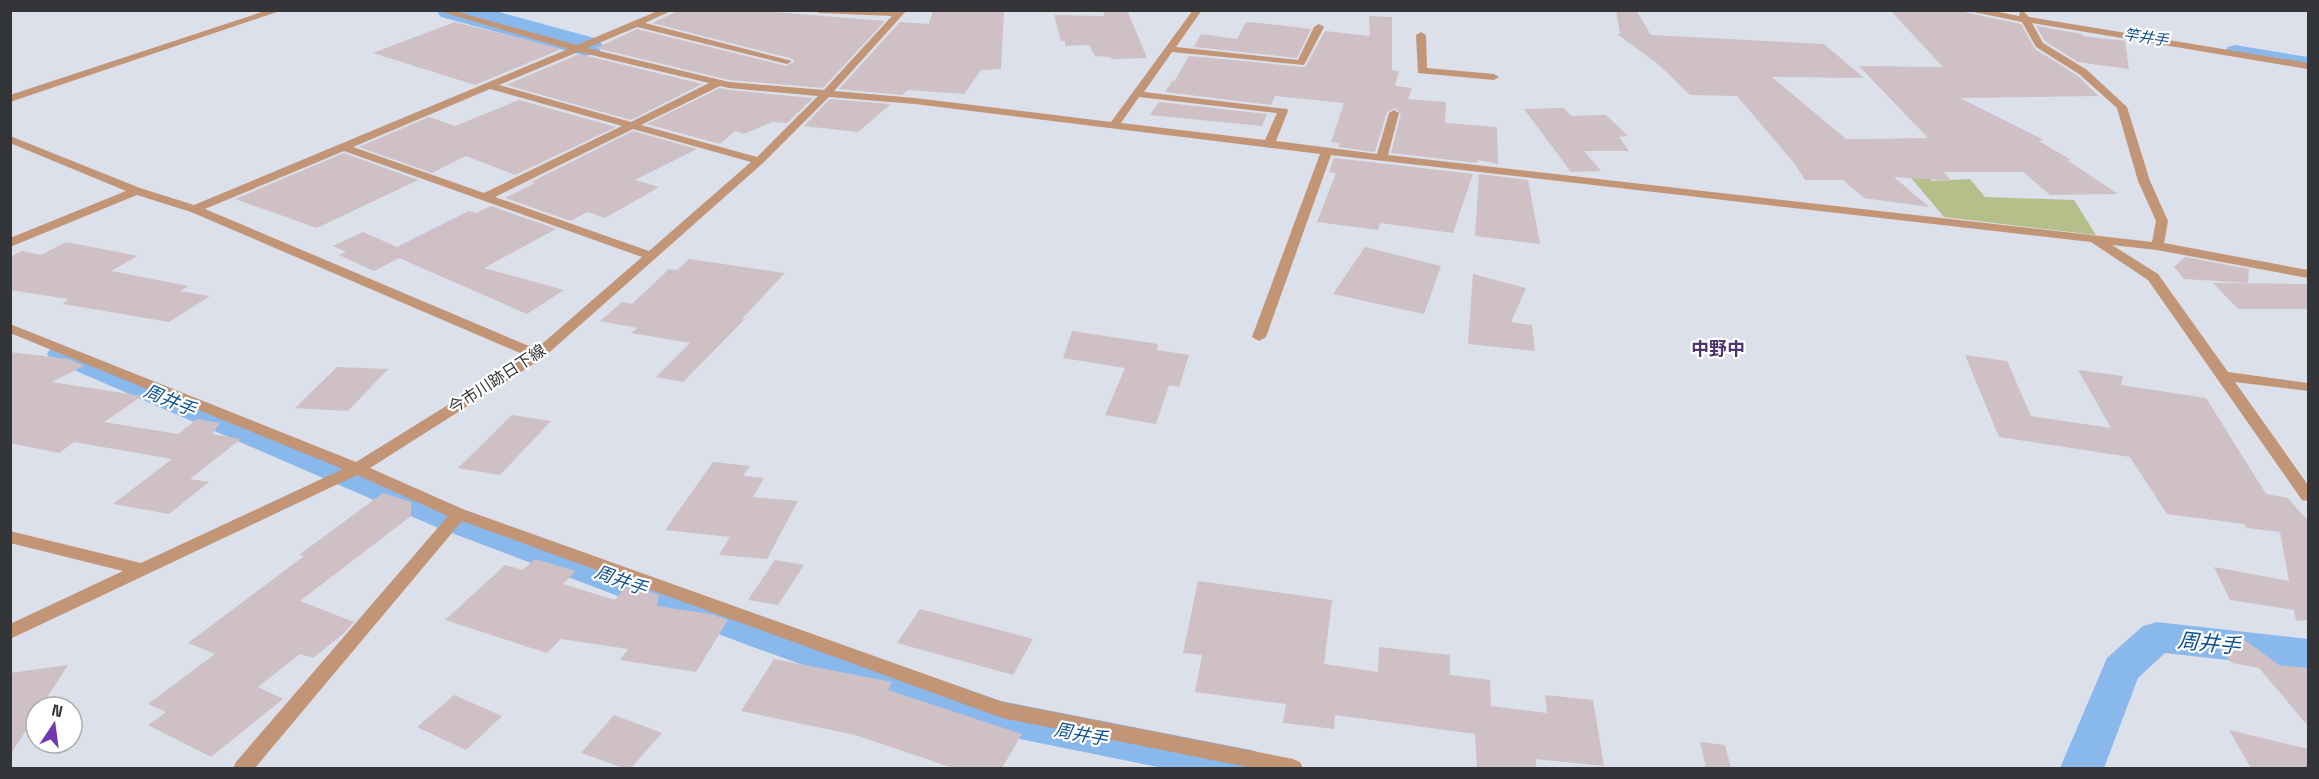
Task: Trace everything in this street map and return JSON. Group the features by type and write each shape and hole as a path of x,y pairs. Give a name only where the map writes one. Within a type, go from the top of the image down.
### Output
{"street":[{"path":"10,99 279,10"},
{"path":"439,10 579,49 718,83 926,102 1269,144 2157,246 2308,274"},
{"path":"195,209 669,10"},
{"path":"819,10 901,12"},
{"path":"1114,125 1198,10"},
{"path":"1968,10 2023,15 2308,66"},
{"name":"今市川跡日下線","path":"10,632 357,470 538,355 759,161 826,94 901,12"},
{"path":"2023,15 2039,45 2083,72 2122,107 2144,182 2162,221 2157,246"},
{"path":"637,24 787,61"},
{"path":"1170,49 1301,63 1318,27"},
{"path":"1421,35 1422,71 1494,77"},
{"path":"485,197 718,83"},
{"path":"492,86 759,161"},
{"path":"1136,94 1283,111 1269,144"},
{"path":"1382,157 1394,113"},
{"path":"10,139 136,191 195,209 538,355"},
{"path":"344,147 652,256"},
{"path":"1259,337 1327,150"},
{"path":"10,243 136,191"},
{"path":"2093,239 2153,277 2308,496"},
{"path":"10,328 459,514 1002,710 1293,768"},
{"path":"2223,376 2308,387"},
{"path":"243,768 459,514"},
{"path":"10,537 143,570"}],"green space":[{"path":"1885,147 1906,152 1932,181 1970,179 1985,197 2074,200 2096,235 1944,217"}],"building":[{"path":"680,10 751,10 885,21 823,88 729,80 596,48 637,29 786,66 794,62 793,59 652,23"},
{"path":"933,10 1004,10 1001,69 981,70 964,94 908,90 902,95 839,89 900,22 929,24"},
{"path":"1104,10 1127,10 1147,58 1111,59 1111,57 1095,56 1089,45 1065,46 1065,41 1061,41 1054,15 1104,16"},
{"path":"1616,10 1636,10 1651,35 1824,44 1864,78 1772,77 1846,139 1928,138 1859,66 1943,67 1890,10 1964,12 2021,24 2035,49 2078,76 2098,96 1960,98 2044,140 2039,141 2071,160 2067,160 2118,194 2050,195 2023,172 1944,172 1951,181 1894,177 1929,207 1864,198 1843,180 1805,180 1794,163 1737,96 1690,95 1658,64 1617,34 1620,34"},
{"path":"1369,16 1392,17 1392,70 1399,71 1395,86 1412,88 1408,99 1446,102 1445,123 1497,127 1498,164 1478,160 1477,163 1391,153 1401,114 1395,108 1387,112 1375,152 1338,147 1340,143 1331,142 1344,103 1275,96 1271,105 1165,92 1173,80 1174,82 1189,56 1305,67 1325,31 1370,36"},
{"path":"455,22 561,49 475,85 373,53"},
{"path":"1246,22 1311,29 1297,58 1194,47 1201,34 1237,39"},
{"path":"2036,26 2082,34 2082,36 2125,41 2129,69 2078,62 2045,41"},
{"path":"579,54 702,84 631,120 506,85"},
{"path":"720,88 813,98 787,123 772,122 744,134 735,131 720,144 647,124"},
{"path":"830,99 891,104 858,132 804,126"},
{"path":"519,100 616,127 515,175 466,156 432,173 359,147 429,117 455,126"},
{"path":"1159,102 1267,114 1262,126 1150,115"},
{"path":"1564,108 1571,116 1606,115 1628,136 1619,137 1629,151 1584,151 1601,171 1571,172 1524,109"},
{"path":"633,131 697,149 635,180 659,187 605,218 587,212 571,221 505,198 535,183 531,182"},
{"path":"344,153 418,180 317,228 235,199"},
{"path":"1334,158 1473,174 1453,233 1380,223 1378,230 1317,222 1336,173 1329,172"},
{"path":"1479,174 1528,180 1540,244 1475,236"},
{"path":"491,206 556,229 484,268 564,290 527,314 399,258 374,271 339,255 346,252 333,246 363,232 397,247 469,211 476,213"},
{"path":"66,242 138,256 111,271 189,286 180,291 210,296 169,322 63,304 68,299 10,290 10,257 22,251 41,255"},
{"path":"1365,247 1441,266 1424,314 1333,294"},
{"path":"2185,257 2249,269 2248,283 2184,279 2174,267"},
{"path":"689,259 785,273 742,319 745,319 683,382 656,377 690,343 631,333 637,328 600,321 622,302 632,304 669,269 677,270"},
{"path":"1473,274 1526,288 1511,322 1532,325 1535,351 1468,344"},
{"path":"2213,283 2308,284 2308,309 2238,309"},
{"path":"1072,331 1158,344 1157,350 1189,355 1179,387 1169,385 1156,424 1105,415 1125,368 1063,358"},
{"path":"10,352 68,359 84,366 52,382 142,396 104,422 178,434 197,419 220,423 212,434 241,439 190,479 209,482 169,514 113,504 172,459 74,442 59,453 10,443"},
{"path":"1965,355 2007,361 2031,416 2111,428 2078,370 2123,376 2121,385 2206,398 2266,494 2288,498 2308,521 2308,620 2296,621 2294,610 2230,600 2214,567 2289,581 2280,532 2247,528 2244,524 2167,514 2130,457 1999,437"},
{"path":"337,367 388,369 348,411 295,408"},
{"path":"512,415 551,421 500,475 458,468"},
{"path":"713,462 750,466 743,476 764,478 753,497 798,501 767,559 719,555 730,537 665,530"},
{"path":"383,493 411,502 411,516 300,601 354,622 313,658 300,654 258,687 283,699 211,757 148,725 166,712 148,704 215,654 188,643 304,556 299,555"},
{"path":"535,559 576,571 563,584 615,600 624,588 647,591 659,595 657,606 711,614 728,620 696,672 620,660 628,649 561,639 547,653 445,620 505,565 523,570"},
{"path":"775,560 804,565 778,605 748,600"},
{"path":"1198,581 1332,600 1324,664 1378,672 1379,647 1450,655 1450,675 1490,680 1491,706 1547,713 1545,695 1593,700 1604,766 1536,759 1536,768 1477,768 1475,734 1335,715 1334,729 1283,723 1286,704 1195,692 1202,655 1183,653"},
{"path":"920,609 1033,639 1013,675 897,643"},
{"path":"2242,638 2279,665 2308,668 2308,726 2259,668 2232,663 2212,640"},
{"path":"774,659 892,682 888,690 1022,734 1002,768 953,768 855,735 741,711"},
{"path":"68,665 49,695 24,695 24,733 10,755 10,673"},
{"path":"454,695 502,716 466,750 417,727"},
{"path":"614,715 662,733 631,768 624,768 581,753"},
{"path":"2229,730 2308,749 2308,768 2251,768"},
{"path":"1700,742 1725,745 1731,768 1706,768"}],"waterway":[{"path":"452,10 586,46"},
{"name":"竿井手","path":"2235,51 2308,63"},
{"name":"周井手","path":"62,354 449,518 764,635 1000,718 1251,768"},
{"name":"周井手","path":"2082,768 2121,669 2157,637 2308,654"}],"district":[{"name":"中野中","path":"1718,348"}]}
